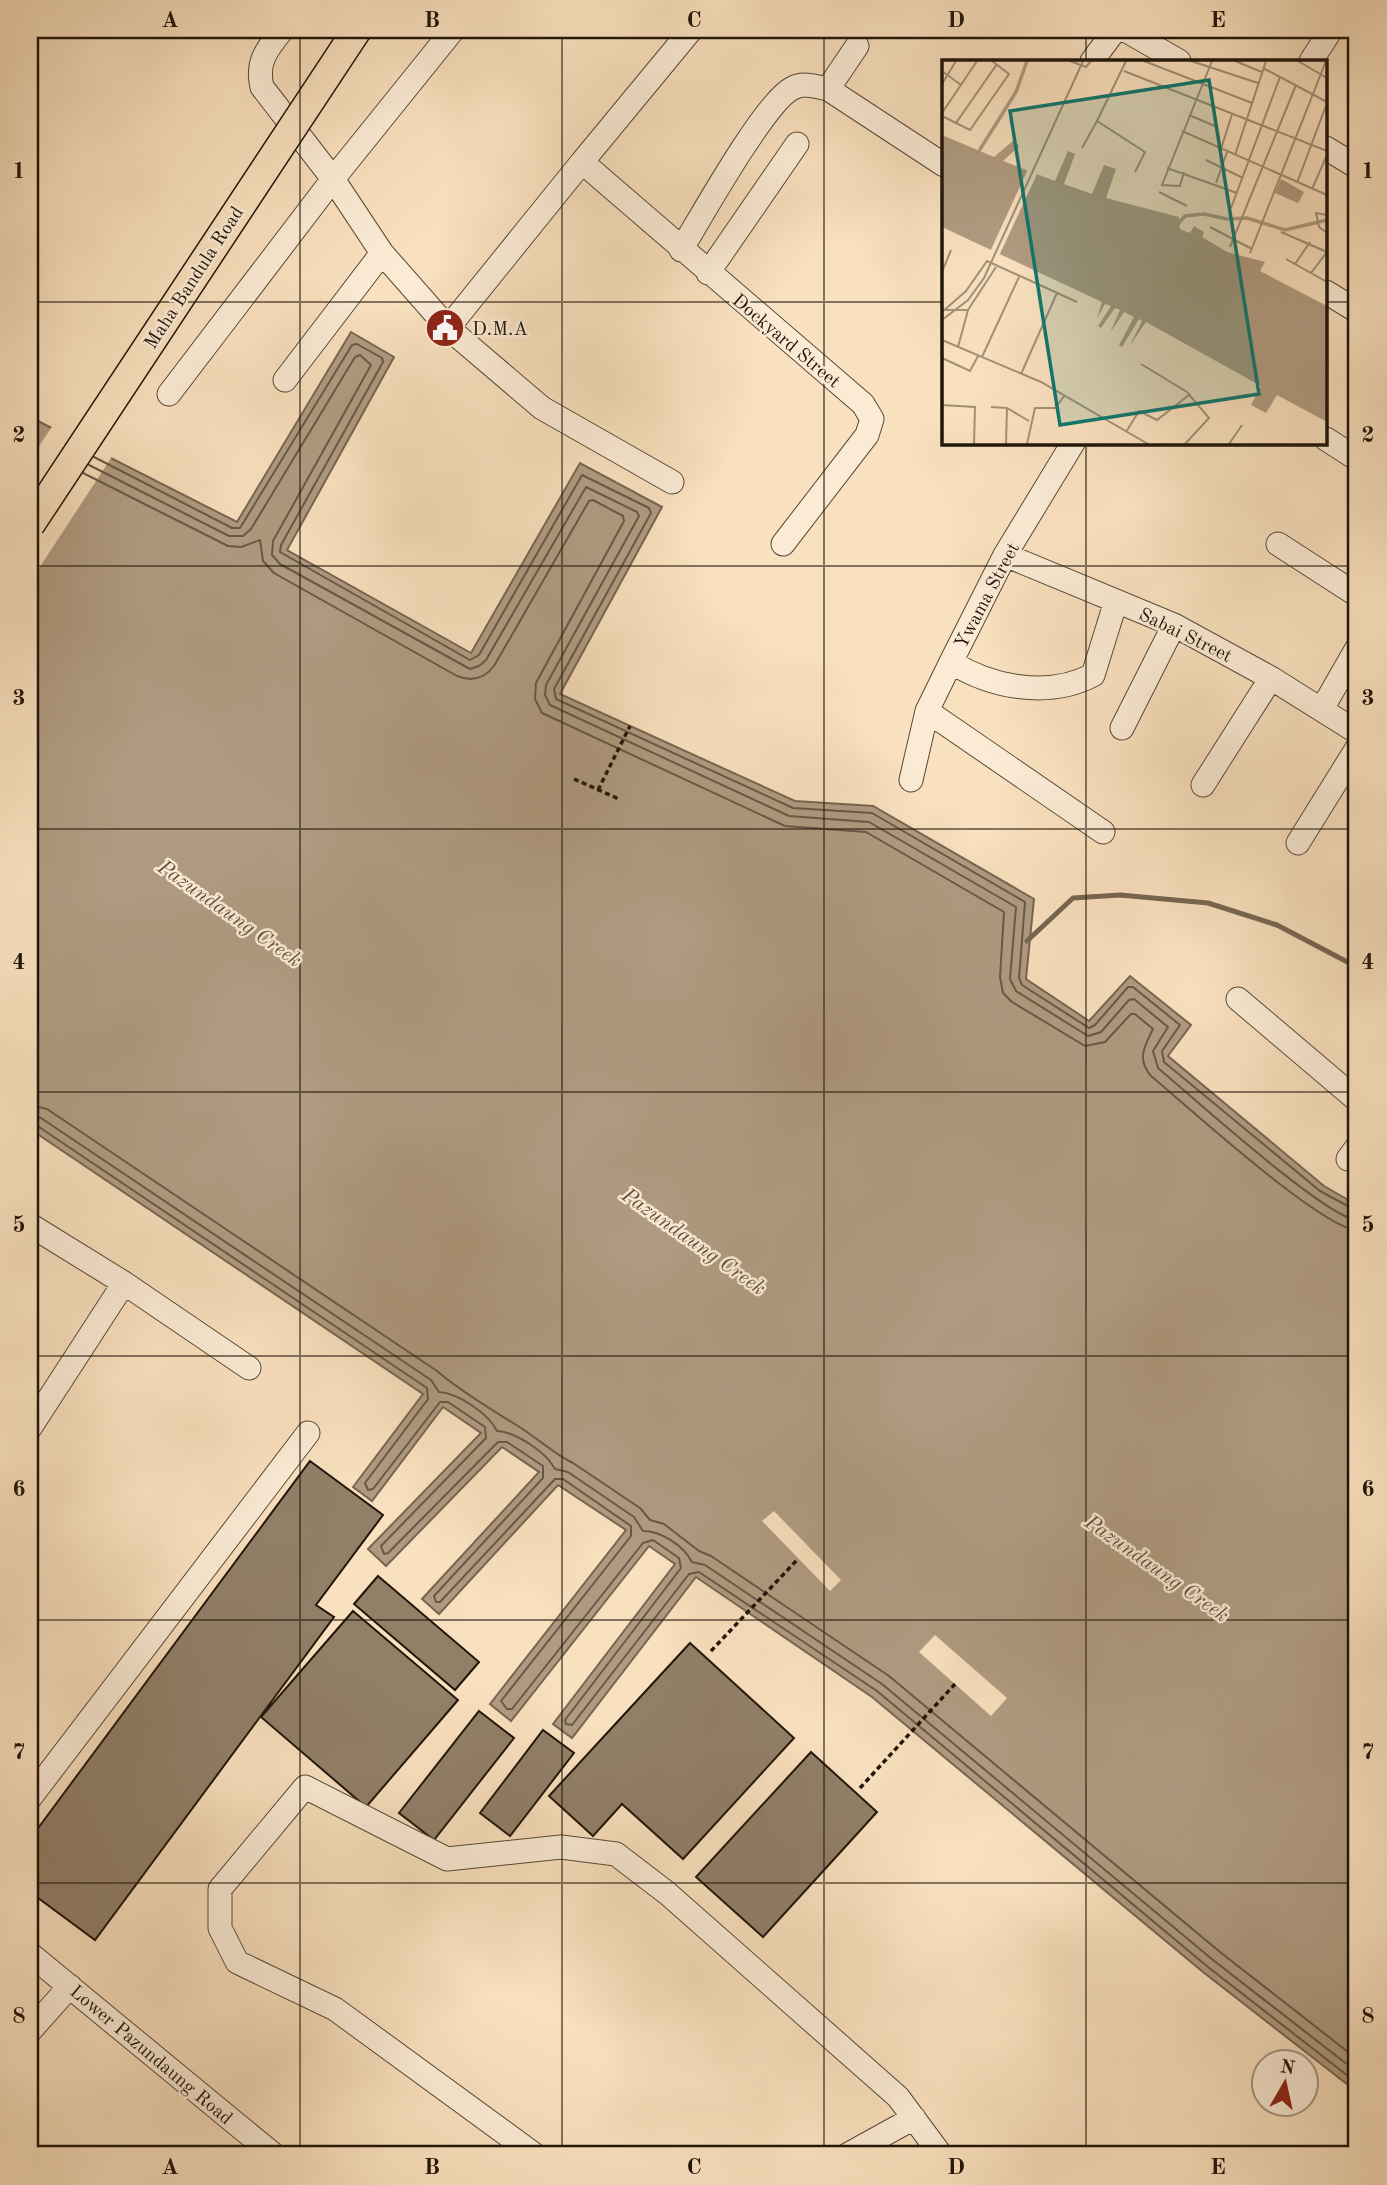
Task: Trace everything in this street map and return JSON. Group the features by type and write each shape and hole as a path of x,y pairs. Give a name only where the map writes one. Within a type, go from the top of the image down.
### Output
{"main road":[{"name":"Maha Bandula Road","path":"30,525 357,30"}],"street":[{"path":"282,30 262,56 258,71 262,87 332,179 382,253 448,328 542,408 672,482"},
{"path":"169,394 332,179 453,30"},
{"path":"448,328 691,30"},
{"path":"1093,60 1115,30"},
{"path":"1125,30 1177,60"},
{"path":"1312,60 1331,30"},
{"path":"828,89 857,46"},
{"path":"681,250 769,111 792,88 810,84 828,89 942,164"},
{"path":"708,273 797,144"},
{"path":"1328,149 1357,167"},
{"name":"Dockyard Street","path":"582,162 863,404 872,419 867,435 783,544"},
{"path":"285,380 382,253"},
{"path":"1328,293 1357,311"},
{"path":"1328,440 1357,459"},
{"name":"Ywama Street","path":"1072,444 1005,555 951,662 998,684 1072,686 1093,675 1116,601"},
{"path":"1278,544 1357,595"},
{"name":"Sabai Street","path":"1005,555 1174,625 1271,678 1357,732"},
{"path":"1122,728 1174,625"},
{"path":"1322,709 1357,648"},
{"path":"911,780 927,710 951,662"},
{"path":"1203,785 1271,678"},
{"path":"927,710 1103,832"},
{"path":"1298,843 1357,748"},
{"path":"1238,999 1357,1100"},
{"path":"30,1225 124,1283 249,1368"},
{"path":"30,1428 124,1283"},
{"path":"30,1798 308,1433"},
{"path":"535,2155 335,2009 237,1962 220,1928 220,1889 305,1787 447,1859 561,1847 616,1854 667,1893 851,2053 898,2097 941,2155"},
{"name":"Lower Pazundaung Road","path":"30,1954 274,2155"},
{"path":"30,2031 70,1986"},
{"path":"847,2155 914,2118"}],"path":[{"path":"598,790 630,726"},
{"path":"574,779 619,799"},
{"path":"711,1651 797,1560"},
{"path":"860,1788 955,1684"}],"water":[{"name":"Pazundaung Creek","path":"351,332 394,357 287,550 471,653 580,463 662,507 560,694 795,801 873,806 1034,899 1026,979 1089,1021 1130,976 1191,1025 1168,1056 1324,1186 1357,1205 1357,2092 1320,2063 1320,2048 1301,2048 1203,1972 872,1697 696,1577 572,1738 553,1724 675,1564 649,1546 511,1721 490,1704 626,1530 558,1485 439,1614 422,1599 539,1472 502,1447 386,1566 368,1549 481,1433 443,1407 372,1501 353,1487 423,1394 30,1129 30,417 237,522"}],"pier":[{"path":"53,425 113,455 30,582 30,460"},
{"path":"774,1511 841,1580 830,1591 762,1521"},
{"path":"935,1635 1007,1698 991,1716 919,1652"}],"building":[{"path":"310,1461 383,1515 316,1605 334,1617 95,1940 30,1892 30,1839"},
{"path":"378,1576 479,1662 455,1690 354,1604"},
{"path":"353,1611 458,1700 366,1807 261,1717"},
{"path":"690,1643 794,1738 683,1859 622,1804 593,1836 549,1796"},
{"path":"479,1711 514,1738 434,1840 399,1813"},
{"path":"543,1730 574,1753 510,1836 480,1813"},
{"path":"811,1752 877,1812 763,1937 696,1877"}],"waterway":[{"path":"1027,941 1073,898 1120,895 1208,903 1277,925 1357,967"}],"place":[{"name":"D.M.A","path":"445,328"}]}
